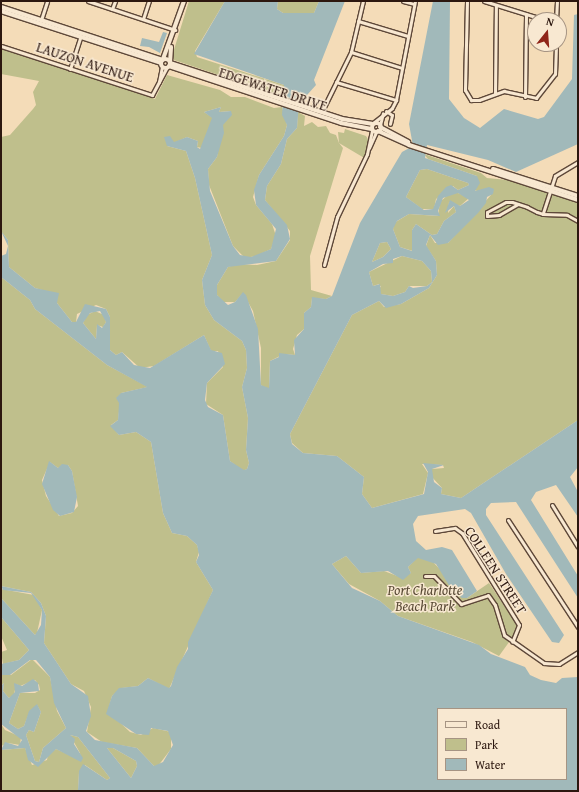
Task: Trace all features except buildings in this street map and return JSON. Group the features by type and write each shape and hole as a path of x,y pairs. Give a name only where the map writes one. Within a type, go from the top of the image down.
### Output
{"street":[{"path":"41,20 47,1"},
{"path":"88,1 175,30"},
{"path":"112,9 115,1"},
{"path":"143,19 149,1"},
{"path":"157,87 169,64 173,37 184,1"},
{"path":"323,109 350,52 363,1"},
{"path":"376,129 373,123 396,100 415,3 403,1"},
{"path":"467,1 465,93 476,101 504,91 525,97 536,98 554,76 556,52"},
{"path":"484,1 526,14 525,97"},
{"path":"556,12 557,1"},
{"path":"495,94 496,5"},
{"path":"1,7 169,64"},
{"path":"1,11 80,38 169,64"},
{"path":"358,21 408,36"},
{"path":"157,87 162,62 173,37"},
{"path":"70,69 80,38"},
{"name":"LAUZON AVENUE","path":"1,46 149,95 154,95 157,87"},
{"path":"350,52 402,68"},
{"name":"EDGEWATER DRIVE","path":"169,64 233,87 348,121 373,123 376,129"},
{"name":"EDGEWATER DRIVE","path":"169,64 259,92 282,101"},
{"path":"336,82 396,100"},
{"path":"233,87 259,92"},
{"name":"EDGEWATER DRIVE","path":"300,107 376,129 409,144 549,193 578,200"},
{"path":"385,112 392,115 390,124"},
{"path":"324,265 337,218 385,112"},
{"path":"543,214 549,193 559,172 578,162"},
{"name":"EDGEWATER DRIVE","path":"549,193 578,196"},
{"path":"518,204 509,207 499,215 487,216 487,212 504,202 518,204 543,214 567,215 578,221"},
{"path":"504,202 509,207"},
{"path":"552,505 578,547"},
{"path":"508,520 578,627"},
{"name":"COLLEEN STREET","path":"435,531 455,528 462,533 519,625 512,642"},
{"path":"425,576 434,576 461,604 488,595 495,605 500,629 512,642 550,665 562,663 578,652"}],"green space":[{"path":"189,1 225,1 195,51 197,57 284,85 284,97 174,60 172,56"},
{"path":"278,1 319,1 314,13 283,13 277,9"},
{"path":"1,48 155,99 167,75 220,90 231,97 245,97 274,108 282,107 287,125 284,136 259,175 253,197 256,205 272,224 276,236 271,249 256,256 245,258 233,246 209,185 208,169 217,157 222,125 231,111 219,112 221,107 204,112 213,118 202,148 197,147 198,141 187,137 167,146 186,151 195,178 212,255 202,280 205,305 214,320 242,341 246,350 247,368 242,387 248,418 246,450 249,463 247,469 243,471 230,461 223,415 206,404 207,383 223,367 218,351 211,351 204,335 154,366 140,368 122,352 116,355 110,350 110,317 106,309 96,305 77,314 76,322 72,322 57,303 56,294 35,288 9,267 8,240 1,231 1,137 10,135 36,105 33,92 39,81 1,74"},
{"path":"298,112 305,116 304,126 312,122 318,127 326,126 330,133 336,135 343,148 310,256 311,290 332,296 326,299 312,298 311,307 304,313 304,329 297,335 293,349 295,355 284,354 270,361 269,388 265,388 261,385 261,348 253,311 243,293 235,302 222,302 217,295 217,285 228,267 237,264 257,265 276,261 290,240 290,231 265,200 267,186 281,164 287,139 297,128"},
{"path":"345,129 366,136 369,141 366,159 339,143 338,132 344,133"},
{"path":"424,154 481,173 487,178 508,180 578,203 578,420 461,498 441,494 442,488 431,476 432,469 444,468 443,465 422,464 428,473 423,494 372,508 362,494 364,477 337,456 303,453 292,443 290,434 352,315 379,301 384,307 401,304 429,288 437,275 436,261 426,246 430,235 435,243 448,243 491,195 474,190 477,176 428,159"},
{"path":"427,169 468,183 469,185 458,190 453,186 436,199 434,209 422,209 406,197 420,170"},
{"path":"450,193 458,193 469,198 460,206 449,202 448,213 454,206 456,212 444,221 437,234 432,235 416,224 412,230 413,251 400,247 393,229 394,223 409,214 438,216 440,202"},
{"path":"387,242 391,249 383,257 372,262 380,243"},
{"path":"402,256 422,261 431,271 432,282 427,286 409,286 405,292 393,296 381,294 378,288 381,287 379,284 373,286 369,272"},
{"path":"1,277 30,300 35,309 107,365 148,387 121,393 118,420 111,425 119,435 136,432 151,442 163,513 172,533 187,536 197,545 199,552 196,562 213,590 169,689 148,678 138,686 122,688 112,696 107,714 112,715 130,732 141,735 153,728 171,732 171,749 158,766 154,766 137,748 102,742 87,732 91,707 84,691 71,684 44,643 46,616 41,603 31,592 1,586","holes":["50,462 58,468 68,465 72,471 78,506 72,513 59,516 46,496 42,480"]},
{"path":"95,311 104,315 106,322 103,327 97,325 96,339 83,323 87,315"},
{"name":"Port Charlotte Beach Park","path":"346,556 361,573 384,571 400,577 411,573 408,567 418,557 433,562 467,598 489,583 517,625 512,638 499,656 472,642 398,616 380,601 349,584 332,564"},
{"path":"1,589 34,595 42,610 37,633 35,635 1,598"},
{"path":"1,617 29,650 19,660 3,664 1,652 7,650 1,636"},
{"path":"32,659 50,677 57,711 66,728 43,748 39,762 35,761 26,735 29,730 34,732 41,712 37,705 29,713 24,726 18,729 9,723 20,693 35,693 40,690 39,685 35,680 20,686 16,684 14,695 9,698 3,691 4,683 1,686 1,675 11,675"},
{"path":"1,724 5,730 21,737 20,745 8,743 1,746"},
{"path":"70,735 78,737 110,778 107,780 85,765 79,772 78,790 75,791 1,791 1,750 25,748 32,765 47,760 48,754 56,749 81,760 80,753"},
{"path":"107,748 113,748 136,761 137,766 131,778"}],"water":[{"path":"225,1 278,1 277,9 283,13 314,13 319,1 345,1 314,80 316,85 299,104 297,128 287,139 281,164 267,186 265,200 287,225 290,239 276,261 228,267 217,285 217,295 228,305 235,302 243,292 246,295 258,329 261,385 269,388 270,361 279,357 279,353 295,355 294,340 304,329 304,313 311,307 312,297 326,299 332,296 360,223 402,152 413,146 409,124 433,1 450,1 449,99 464,118 480,128 504,109 538,119 544,117 572,79 574,15 578,14 578,144 516,172 488,160 427,145 425,158 477,176 480,183 475,191 489,187 494,189 493,194 487,197 486,203 478,213 448,243 438,245 430,235 426,245 436,261 437,275 429,288 401,304 386,308 379,301 352,315 290,434 292,444 303,453 337,456 364,477 362,494 372,508 424,494 428,472 423,463 444,465 432,469 434,482 442,488 441,494 461,498 578,420 578,467 570,477 578,492 578,517 556,485 536,492 531,500 578,576 578,598 516,502 491,503 486,509 486,515 564,635 559,643 552,642 506,574 471,513 465,509 418,516 413,524 416,541 426,550 442,547 452,550 477,591 467,598 462,598 450,587 436,564 418,558 408,567 411,573 403,580 388,571 361,573 346,556 332,564 352,588 380,601 398,616 479,645 491,654 525,667 530,675 541,680 556,683 562,678 578,677 578,791 75,791 78,790 79,771 83,764 107,780 110,778 78,737 70,735 75,739 74,744 83,758 81,762 56,749 38,767 28,760 25,748 1,750 5,742 18,746 22,740 1,724 1,686 4,683 3,691 9,698 15,692 14,683 22,686 33,679 38,683 39,691 20,693 9,723 18,729 24,726 29,711 37,704 41,712 34,732 29,730 26,735 35,761 39,762 43,748 66,728 54,703 50,677 36,660 30,660 10,675 1,675 1,664 19,660 29,650 1,617 1,598 35,635 41,625 42,610 31,593 3,590 1,586 31,592 41,603 46,616 44,643 71,684 88,696 91,716 86,731 95,740 137,748 154,766 163,762 173,745 168,731 151,728 149,735 136,734 106,714 112,696 119,688 138,686 148,678 169,688 171,686 177,667 188,649 188,642 213,590 196,562 199,555 197,545 187,536 172,533 163,513 151,442 136,432 119,435 110,426 118,420 119,403 116,398 121,393 147,387 107,365 35,309 30,300 1,277 1,256 6,254 8,246 1,231 8,240 9,267 35,288 59,293 57,303 72,322 76,322 85,304 106,309 110,317 110,350 116,355 122,352 134,365 150,368 204,335 211,350 222,353 225,364 207,383 205,400 208,407 223,415 230,461 244,470 247,469 249,463 246,450 248,418 242,387 247,368 246,350 242,341 214,320 205,305 202,280 212,255 195,178 186,151 167,146 164,137 170,136 174,142 187,137 198,141 197,147 200,149 212,118 204,112 221,107 219,112 231,111 232,115 223,125 224,133 217,157 208,169 210,191 233,246 240,255 251,257 271,249 276,229 256,205 254,190 259,175 284,136 287,125 282,115 284,85 194,54","holes":["427,169 468,183 469,185 458,190 451,185 446,187 438,196 433,209 424,210 406,197 420,170","458,193 469,200 460,206 450,200 445,213 454,206 456,212 444,221 437,234 432,235 416,224 412,230 412,251 400,247 393,229 397,221 409,214 440,216 438,211 443,198","387,242 391,249 383,257 372,262 380,243","402,256 422,261 431,271 432,282 427,286 413,288 409,286 405,292 393,296 381,294 380,284 373,286 369,272 383,264 393,263 393,259","100,311 106,322 102,328 97,324 96,339 83,323 90,313","107,748 113,748 136,761 137,766 131,778"]},
{"path":"163,32 167,33 160,53 149,47 140,46 142,38 159,42"},
{"path":"49,461 58,468 62,464 68,465 72,471 77,497 74,512 60,516 53,510 42,484"}]}
